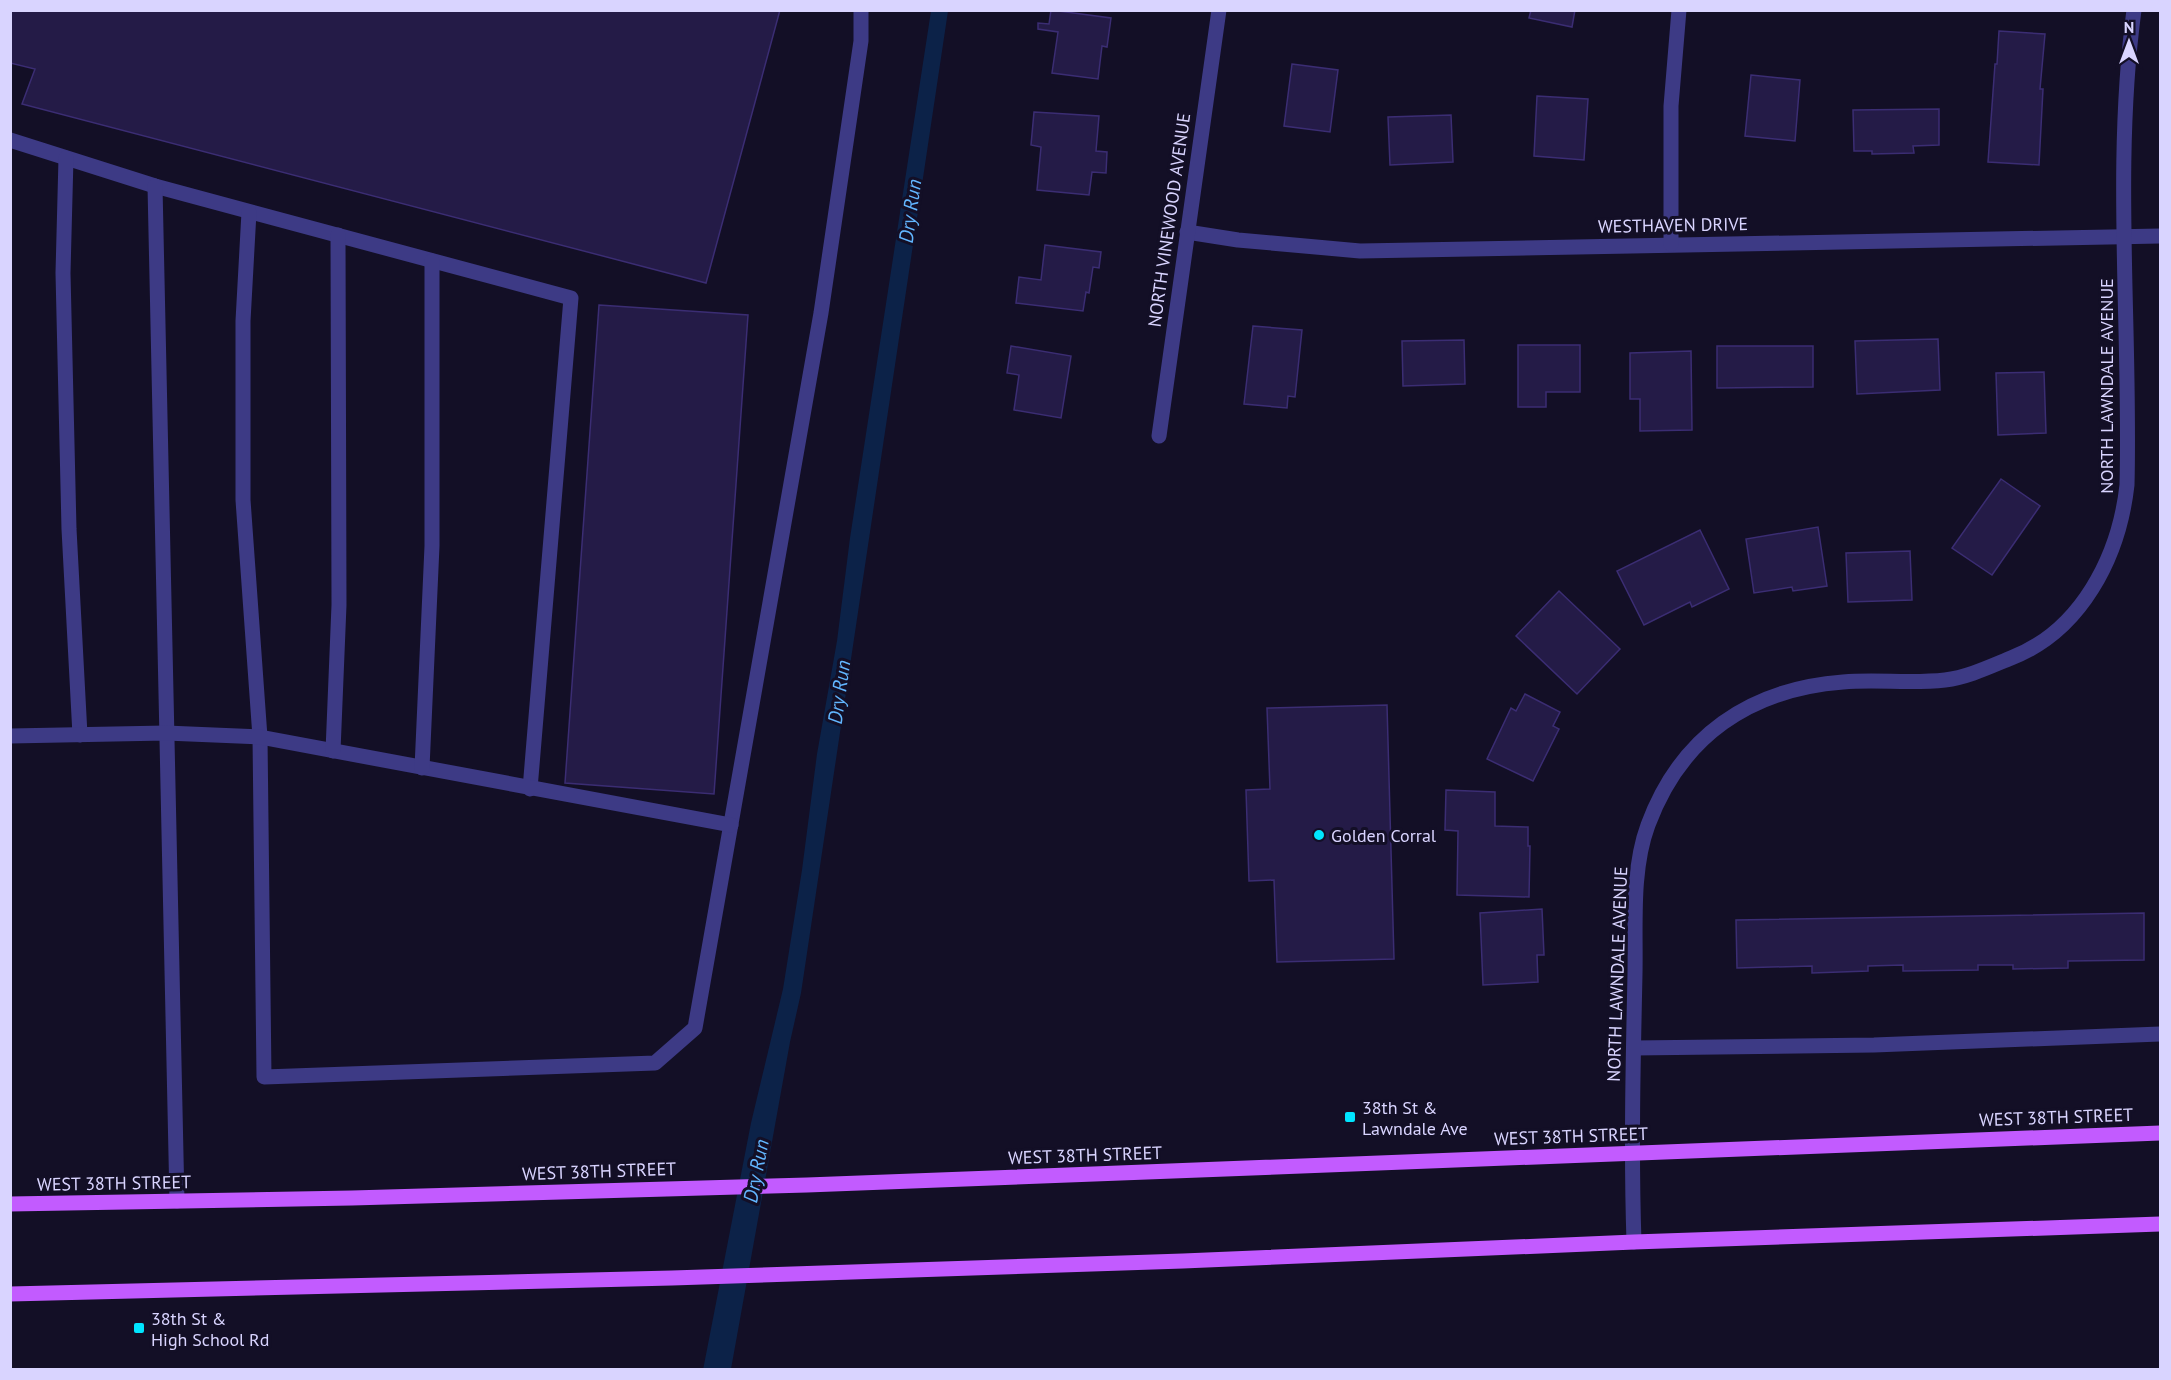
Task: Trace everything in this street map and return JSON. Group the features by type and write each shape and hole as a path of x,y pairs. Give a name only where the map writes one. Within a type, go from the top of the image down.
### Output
{"main road":[{"name":"WEST 38TH STREET","path":"10,1204 807,1185 2160,1133"},
{"path":"10,1294 672,1278 1183,1262 1634,1242 2160,1224"}],"street":[{"path":"249,212 243,321 243,500 260,737 264,1077 655,1063 695,1028 821,313 861,41 861,10"},
{"name":"NORTH VINEWOOD AVENUE","path":"1158,436 1219,10"},
{"path":"1671,244 1671,106 1679,10"},
{"name":"NORTH LAWNDALE AVENUE","path":"1634,1242 1631,1153 1639,863 1647,827 1669,780 1690,752 1715,728 1760,700 1792,690 1843,682 1944,680 1988,669 2020,656 2059,628 2094,587 2117,538 2127,485 2124,167 2126,96 2134,10"},
{"path":"10,141 154,186 571,298 530,789"},
{"path":"66,158 63,273 69,529 80,735"},
{"path":"154,186 177,1201"},
{"name":"WESTHAVEN DRIVE","path":"1187,232 1248,242 1360,251 2160,236"},
{"path":"333,751 339,605 338,236"},
{"path":"422,768 432,546 432,261"},
{"path":"10,736 166,734 260,737 731,825"},
{"path":"1634,1048 1874,1045 2160,1034"}],"water":[{"name":"Dry Run","path":"931,11 948,11 801,993 790,1042 731,1369 703,1370 751,1123 783,989"}],"building":[{"path":"10,10 780,10 706,283 22,104 35,69 10,63"},
{"path":"1051,10 1111,18 1107,47 1102,46 1098,79 1052,73 1058,32 1038,29 1038,23 1049,24"},
{"path":"1531,10 1575,10 1572,27 1529,18"},
{"path":"1999,31 2045,34 2040,89 2043,89 2039,165 1988,162"},
{"path":"1292,64 1338,70 1330,132 1284,126"},
{"path":"1751,75 1800,80 1795,141 1745,136"},
{"path":"1537,96 1588,99 1584,160 1534,156"},
{"path":"1939,109 1939,145 1913,146 1914,153 1872,154 1872,151 1854,151 1853,110"},
{"path":"1034,112 1099,116 1096,151 1107,152 1106,173 1092,172 1089,195 1037,190 1041,147 1031,145"},
{"path":"1451,115 1453,162 1390,165 1388,117"},
{"path":"1045,245 1101,252 1099,268 1093,267 1089,293 1086,292 1083,311 1016,303 1019,277 1041,280"},
{"path":"599,305 748,315 714,794 565,783"},
{"path":"1253,326 1302,330 1295,397 1288,396 1287,408 1244,404"},
{"path":"1938,339 1940,390 1857,394 1855,341"},
{"path":"1464,340 1465,384 1403,386 1402,341"},
{"path":"1518,345 1580,345 1580,392 1546,392 1546,407 1518,407"},
{"path":"1011,346 1071,356 1061,418 1014,410 1019,375 1007,373"},
{"path":"1717,346 1813,346 1813,387 1717,388"},
{"path":"1691,351 1692,430 1640,431 1640,399 1630,399 1630,353"},
{"path":"2044,372 2046,433 1998,435 1996,373"},
{"path":"2001,479 2040,506 1992,575 1952,548"},
{"path":"1818,527 1827,586 1793,591 1792,587 1754,593 1746,539"},
{"path":"1700,530 1729,589 1692,607 1690,602 1644,625 1617,571"},
{"path":"1910,551 1912,600 1848,602 1846,553"},
{"path":"1559,591 1620,649 1577,694 1516,636"},
{"path":"1525,694 1560,712 1553,726 1559,729 1533,781 1487,759 1511,708 1516,711"},
{"name":"Golden Corral","path":"1387,705 1394,959 1277,962 1274,880 1249,881 1246,790 1270,789 1267,708"},
{"path":"1446,790 1495,792 1495,826 1528,827 1529,897 1457,895 1458,831 1445,830"},
{"path":"1542,909 1544,955 1537,955 1538,982 1483,985 1480,913"},
{"path":"2144,913 2144,960 2068,961 2068,968 2013,969 2013,965 1978,965 1978,970 1903,971 1903,965 1868,966 1868,971 1812,973 1812,966 1737,968 1736,920"}],"place":[{"name":"Golden Corral","path":"1319,835"},
{"name":"38th St & Lawndale Ave","path":"1350,1117"},
{"name":"38th St & High School Rd","path":"139,1328"}]}
